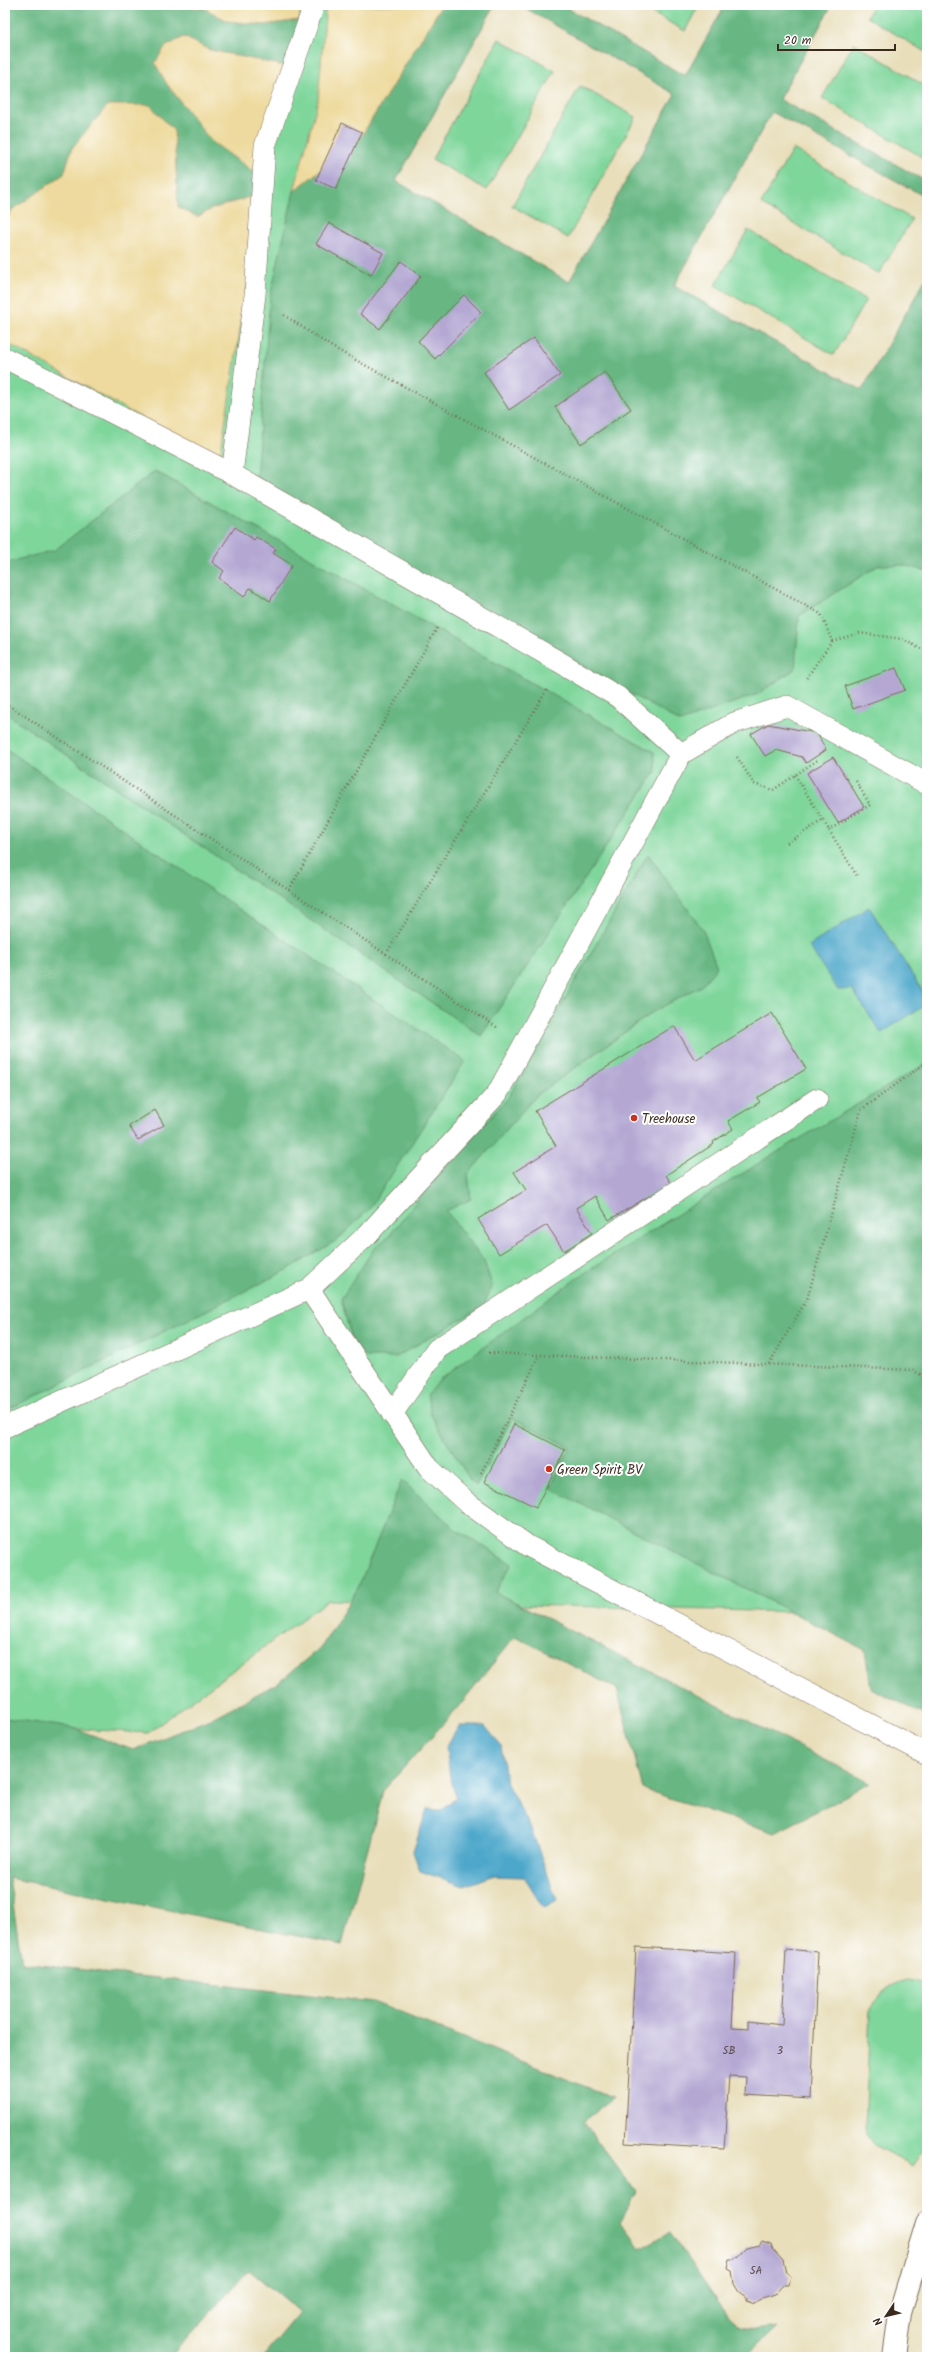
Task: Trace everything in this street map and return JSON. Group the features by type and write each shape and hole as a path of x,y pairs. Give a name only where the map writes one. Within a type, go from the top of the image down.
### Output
{"street":[{"path":"894,2357 900,2313 927,2223"}],"lane":[{"path":"232,474 254,295 266,146 314,5"},
{"path":"5,358 232,474 563,664 618,697 681,754"},
{"path":"5,1427 308,1289 367,1235 497,1094 681,754 734,723 787,706 927,784"},
{"path":"392,1414 437,1349 817,1099"},
{"path":"308,1289 429,1468 466,1502 528,1546 927,1754"}],"path":[{"path":"254,295 332,347 821,614 832,641"},
{"path":"289,890 452,601"},
{"path":"787,706 832,641 858,633 902,639 927,652"},
{"path":"386,954 563,664"},
{"path":"5,703 524,1045"},
{"path":"720,730 754,784 773,790 836,747 843,736"},
{"path":"795,775 857,876"},
{"path":"829,830 870,805 855,779"},
{"path":"786,843 824,820"},
{"path":"769,1364 807,1298 862,1110 927,1062"},
{"path":"437,1349 539,1356 913,1370 927,1379"},
{"path":"466,1502 539,1356"}],"green space":[{"path":"5,5 443,5 335,194 927,539 927,1649 871,1614 328,1600 148,1733 5,1725"},
{"path":"5,5 169,5 204,8 228,21 262,25 299,20 289,67 210,50 184,37 264,179 262,193 212,209 197,217 178,207 174,131 72,147 64,174 12,210 5,221"},
{"path":"442,5 495,5 396,181 569,282 675,94 520,5 562,5 685,76 725,5 832,5 779,99 927,182 927,198 772,112 674,286 862,390 927,276 927,571 902,565 879,565 799,616 795,669 758,694 680,722 256,479 270,297 294,191 359,140"},
{"path":"638,5 699,5 685,31"},
{"path":"874,5 927,5 927,53 867,17"},
{"path":"499,39 555,71 487,190 432,159"},
{"path":"854,43 927,87 927,160 822,98"},
{"path":"580,86 636,117 568,238 512,206"},
{"path":"793,149 912,219 879,274 761,204"},
{"path":"748,230 866,300 834,355 715,285"},
{"path":"155,471 654,752 656,771 481,1036 5,713 5,563 55,550"},
{"path":"5,748 233,905 465,1061 370,1208 337,1240 285,1271 5,1411"},
{"path":"648,854 703,930 717,967 701,986 653,1012 536,1096 468,1174 471,1199 446,1211 484,1261 492,1285 484,1306 396,1357 366,1357 353,1344 341,1299 375,1247 389,1236 426,1189 508,1098"},
{"path":"927,1063 927,1716 871,1688 865,1650 550,1488 570,1447 512,1418 476,1486 470,1480 431,1415 427,1395 439,1380 580,1276 764,1160"},
{"path":"402,1480 455,1529 512,1564 495,1592 870,1783 775,1833 643,1789 617,1689 515,1636 458,1707 383,1791 342,1945 9,1878 22,1963 373,2002 614,2098 583,2122 636,2192 620,2222 640,2249 670,2232 729,2318 740,2327 754,2330 777,2327 745,2357 263,2357 300,2312 249,2270 170,2357 5,2357 5,1718 73,1728 133,1750 210,1719 278,1683 322,1646 358,1588"},
{"path":"908,1980 927,1984 927,2144 912,2166 874,2145 865,2129 870,2009 877,1998 886,1990 895,1984"}],"sand":[{"path":"169,5 302,5 299,20 263,25 228,21 204,8"},
{"path":"326,5 442,5 359,140 294,191 318,100"},
{"path":"184,37 210,50 289,67 264,179 211,141 167,84 155,63 165,47"},
{"path":"108,105 150,105 174,131 178,207 197,217 212,209 262,193 219,461 5,342 5,221 12,210 64,174 72,148"}],"water":[{"path":"869,907 927,998 927,1004 881,1033 852,989 838,990 809,946"},
{"path":"459,1726 485,1726 501,1746 507,1784 530,1826 557,1900 543,1908 524,1877 491,1876 464,1886 420,1871 413,1852 427,1809 441,1810 456,1797 450,1777 446,1747"}],"building":[{"path":"342,123 362,132 336,189 316,180"},
{"path":"329,223 383,253 371,275 316,244"},
{"path":"401,261 421,276 380,329 360,314"},
{"path":"464,295 481,312 435,359 418,341"},
{"path":"534,338 560,375 509,410 484,372"},
{"path":"605,372 631,409 581,444 555,407"},
{"path":"235,527 254,540 256,537 276,549 273,553 292,565 270,601 250,588 244,597 219,578 224,571 212,562"},
{"path":"896,668 905,690 853,709 845,686"},
{"path":"927,691 927,700 924,698"},
{"path":"768,724 817,733 826,750 806,763 802,757 776,750 765,756 751,734"},
{"path":"833,757 864,807 838,823 807,773"},
{"path":"772,1013 806,1069 757,1098 760,1102 728,1121 733,1129 713,1142 714,1144 666,1175 671,1183 609,1220 595,1196 576,1208 592,1233 564,1251 547,1225 499,1254 478,1219 526,1190 514,1172 556,1146 535,1111 674,1026 695,1060"},
{"path":"155,1110 164,1125 138,1140 129,1126"},
{"path":"514,1424 565,1450 536,1507 484,1482"},
{"path":"636,1947 736,1953 732,2027 748,2028 748,2021 782,2025 786,1949 818,1952 811,2099 745,2095 746,2077 729,2076 724,2149 625,2143"},
{"path":"762,2241 771,2244 772,2248 783,2260 786,2273 790,2276 788,2285 783,2285 774,2295 758,2300 755,2303 746,2300 746,2297 739,2292 734,2284 732,2271 728,2269 730,2259 735,2259 746,2248 759,2245"}],"place":[{"name":"Treehouse","path":"634,1118"},
{"name":"Green Spirit BV","path":"549,1469"}]}
